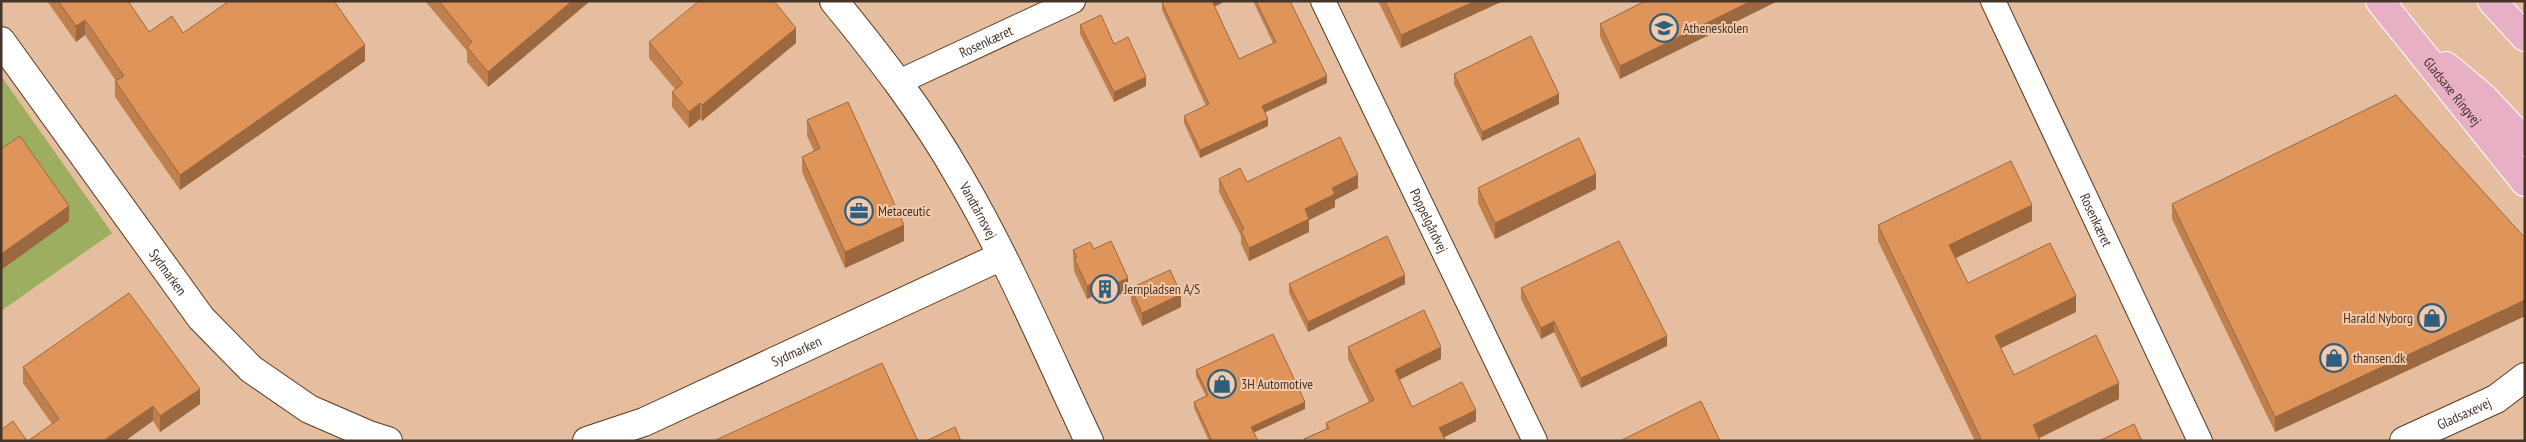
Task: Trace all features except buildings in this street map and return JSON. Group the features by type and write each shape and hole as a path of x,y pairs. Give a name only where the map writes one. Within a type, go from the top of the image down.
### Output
{"main road":[{"name":"Gladsaxe Ringvej","path":"2380,1 2525,182"},
{"path":"2492,1 2525,37"},
{"path":"2402,30 2484,98 2525,142"}],"street":[{"name":"Vandtårnsvej","path":"834,1 899,82 959,175 1002,256 1089,441"},
{"name":"Rosenkæret","path":"899,82 1073,1"},
{"name":"Poppelgårdvej","path":"1323,1 1535,441"},
{"name":"Rosenkæret","path":"1992,1 2200,441"},
{"name":"Sydmarken","path":"1,41 201,318 251,369 309,409 369,435 388,441"},
{"name":"Sydmarken","path":"587,441 644,422 1002,256"},
{"name":"Gladsaxevej","path":"2404,441 2496,398 2525,377"},
{"path":"2496,398 2525,388"},
{"name":"Gladsaxevej","path":"2496,398 2525,398"}],"green space":[{"path":"1,76 112,233 1,311"}],"place":[{"name":"Atheneskolen","path":"1664,28"},
{"name":"Metaceutic","path":"859,211"},
{"name":"Jernpladsen A/S","path":"1105,289"},
{"name":"Harald Nyborg","path":"2432,318"},
{"name":"thansen.dk","path":"2334,358"},
{"name":"3H Automotive","path":"1222,384"}]}
